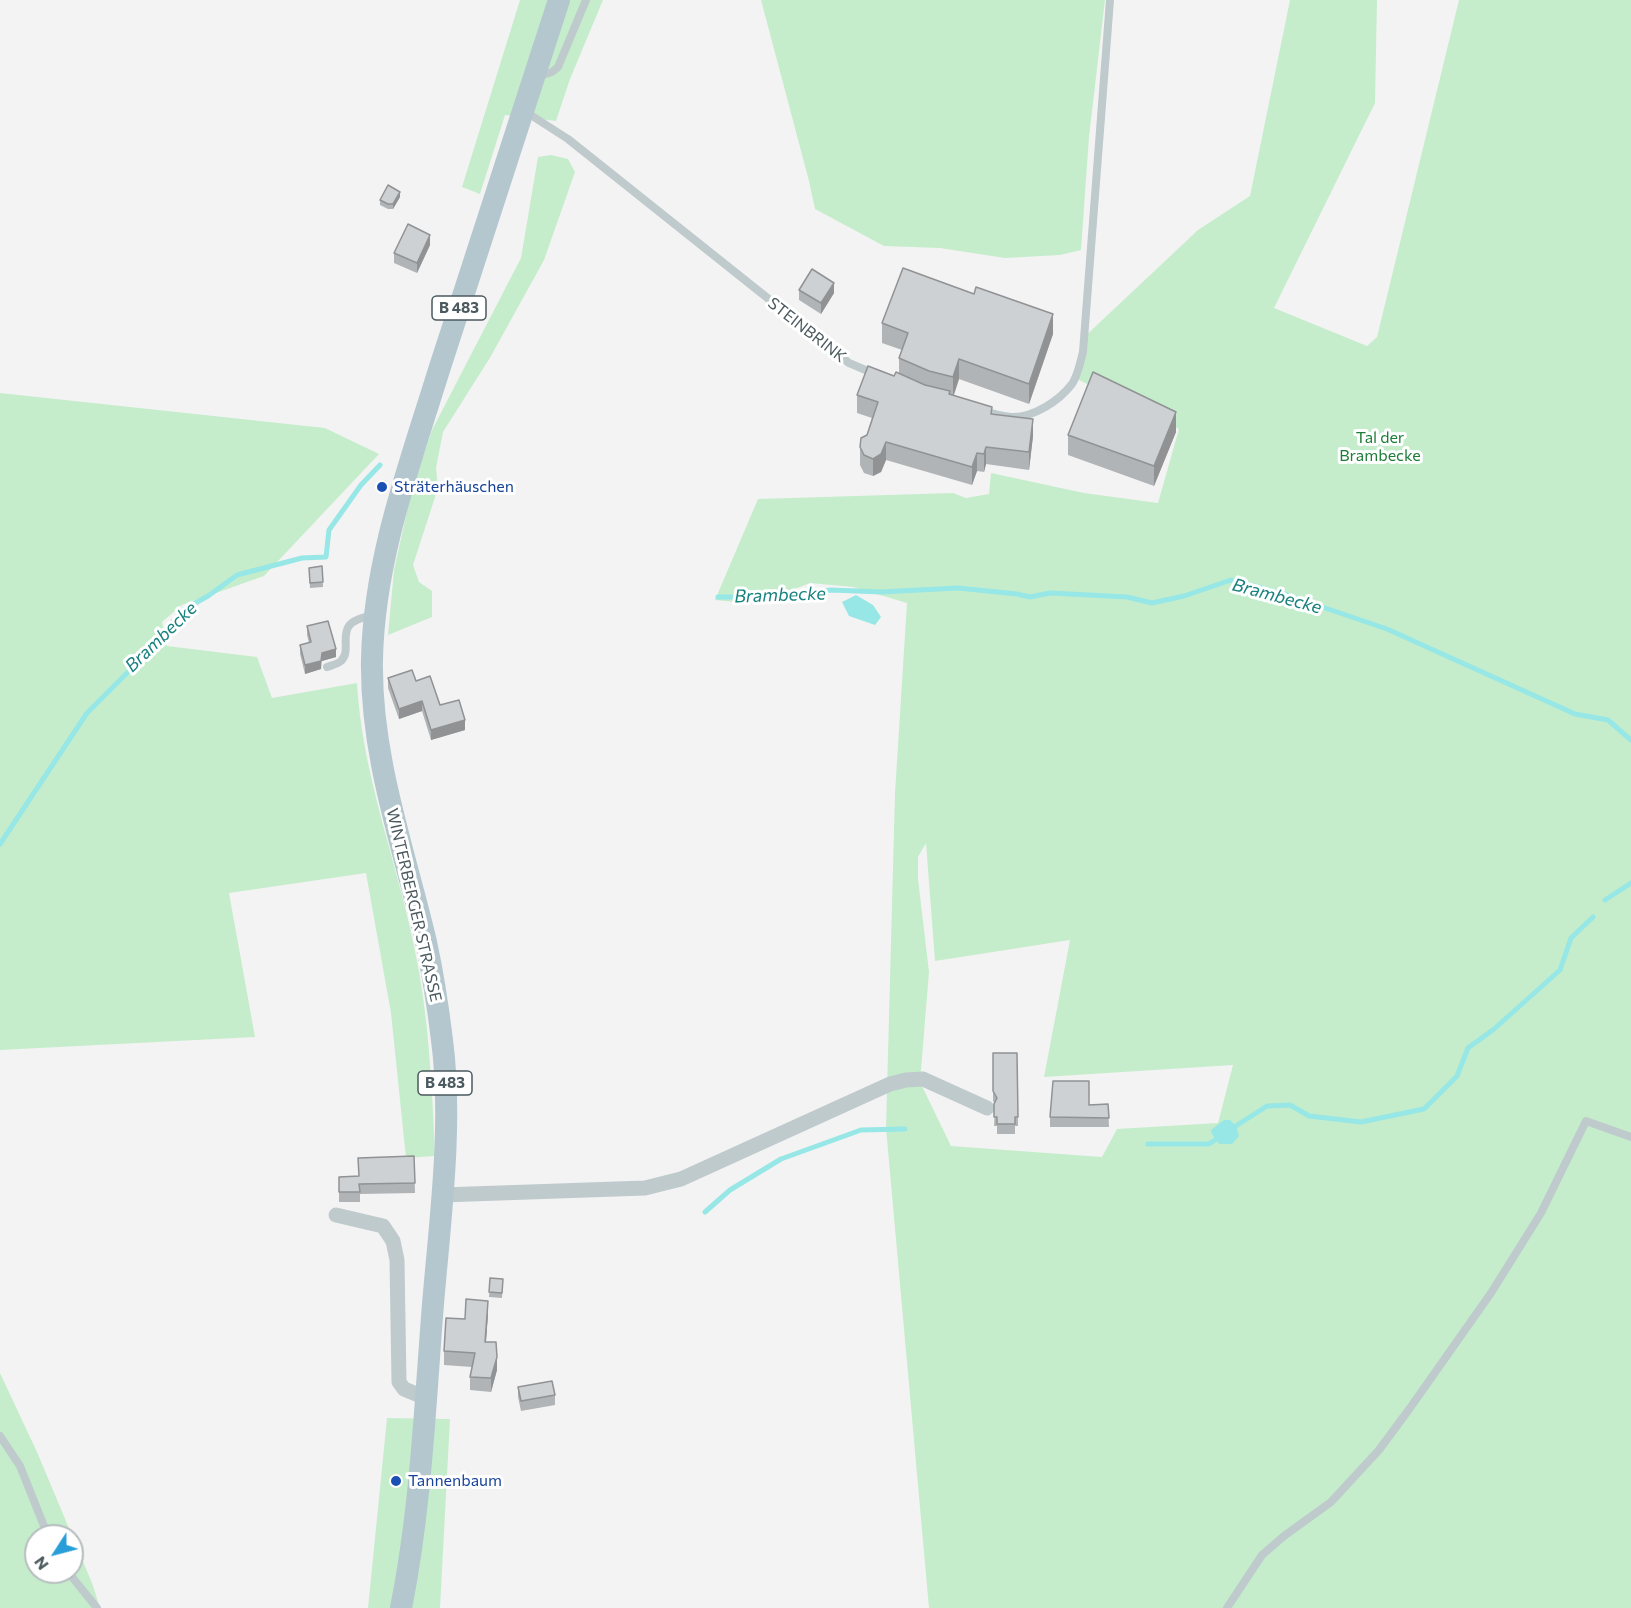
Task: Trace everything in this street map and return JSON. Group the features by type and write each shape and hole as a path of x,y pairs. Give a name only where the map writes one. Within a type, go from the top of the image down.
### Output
{"main road":[{"name":"B 483","path":"523,110 559,0"},
{"name":"WINTERBERGER STRASSE","path":"401,1608 414,1526 426,1398 442,1195 445,1077 443,1045 427,946 380,755 373,700 374,616 383,565 408,470 523,110"}],"street":[{"path":"442,1195 645,1188 681,1179 890,1084 906,1080 923,1079 987,1108"},
{"path":"336,1215 383,1226 393,1241 397,1260 399,1382 404,1389 426,1398"}],"lane":[{"path":"534,76 552,72 558,67 586,0"},
{"path":"972,408 1011,417 1028,415 1046,406 1062,394 1073,383 1079,369 1083,352 1110,0"},
{"name":"STEINBRINK","path":"523,110 568,139 849,363 888,380"},
{"path":"327,667 340,662 344,656 345,638 350,624 361,617 374,616"},
{"path":"1227,1608 1262,1555 1335,1497 1379,1450 1410,1408 1491,1293 1541,1213 1586,1121 1631,1137"},
{"path":"0,1436 20,1466 43,1524"},
{"path":"78,1584 97,1608"}],"green space":[{"path":"520,0 603,0 570,79 556,121 505,115 480,194 462,187"},
{"path":"761,0 1105,0 1089,137 1081,250 1060,255 1005,258 940,248 884,246 815,209"},
{"name":"Tal der Brambecke","path":"1290,0 1377,0 1375,103 1274,308 1367,346 1377,337 1459,0 1631,0 1631,1608 929,1608 886,1128 895,793 907,603 853,587 810,583 756,604 715,600 758,499 953,493 966,498 989,494 991,473 1084,493 1158,503 1179,429 1079,380 1080,341 1198,230 1250,196","holes":["926,843 935,961 1070,940 1044,1077 1233,1065 1218,1123 1117,1129 1102,1157 951,1146 920,1082 929,972 918,879 918,857"]},
{"path":"551,155 568,159 575,172 544,260 491,356 443,432 436,468 438,488 413,565 419,582 432,591 432,617 388,635 394,570 412,489 432,430 521,258 538,157"},
{"path":"0,393 325,428 379,454 264,576 182,605 162,622 167,646 257,657 272,698 357,683 360,717 372,783 407,913 419,972 429,1051 435,1156 406,1158 391,1013 366,873 229,893 255,1037 0,1050"},
{"path":"0,1373 67,1524 24,1524 24,1584 84,1584 84,1564 100,1608 0,1608"},
{"path":"387,1418 450,1419 440,1608 368,1608"}],"water":[{"path":"856,595 873,605 881,617 875,625 849,616 842,602"},
{"path":"1224,1120 1230,1120 1236,1126 1239,1136 1232,1144 1219,1144 1212,1134 1211,1130"}],"building":[{"path":"388,185 400,192 393,204 380,200"},
{"path":"408,224 430,235 417,263 394,253"},
{"path":"903,268 974,294 976,287 1053,314 1029,384 959,359 953,377 929,371 899,358 908,333 882,323"},
{"path":"812,269 834,283 821,303 799,290"},
{"path":"868,366 894,376 896,372 925,385 950,391 949,394 992,407 991,414 1033,419 1029,452 986,447 984,454 977,453 972,467 886,442 881,454 873,459 864,455 860,447 861,438 867,435 878,402 857,395"},
{"path":"1093,372 1176,412 1154,466 1068,435"},
{"path":"322,566 323,582 310,583 309,568"},
{"path":"328,621 336,649 322,653 321,661 305,665 300,645 311,642 307,626"},
{"path":"412,670 416,681 430,676 440,705 459,700 465,720 431,730 422,701 399,709 388,678"},
{"path":"993,1053 1017,1053 1018,1117 1015,1117 1015,1124 997,1124 997,1117 994,1117 994,1104 997,1098 993,1091"},
{"path":"1053,1081 1089,1081 1089,1105 1108,1104 1109,1118 1050,1117"},
{"path":"414,1156 415,1183 359,1184 360,1192 339,1192 339,1177 359,1176 358,1158"},
{"path":"490,1278 503,1279 502,1293 489,1292"},
{"path":"466,1299 488,1301 485,1342 496,1342 497,1357 491,1378 470,1377 475,1353 444,1351 446,1318 465,1319"},
{"path":"552,1381 555,1395 521,1401 518,1387"}],"waterway":[{"name":"Brambecke","path":"0,844 87,713 139,661 183,610 208,596 237,575 302,558 326,557 329,530 361,485 380,465"},
{"name":"Brambecke","path":"718,597 770,597 831,590 881,592 958,588 1030,597 1050,593 1127,597 1152,603 1184,596 1231,580 1284,594 1387,629 1575,714 1608,720 1631,740"},
{"path":"1605,900 1631,883"},
{"path":"1231,1129 1267,1106 1290,1105 1309,1116 1361,1122 1424,1109 1457,1076 1468,1048 1494,1029 1560,970 1571,938 1593,917"},
{"path":"705,1212 730,1190 781,1159 861,1130 905,1129"},
{"path":"1148,1144 1209,1144 1221,1136"}],"place":[{"name":"Sträterhäuschen","path":"382,487"},
{"name":"Tannenbaum","path":"396,1481"}]}
